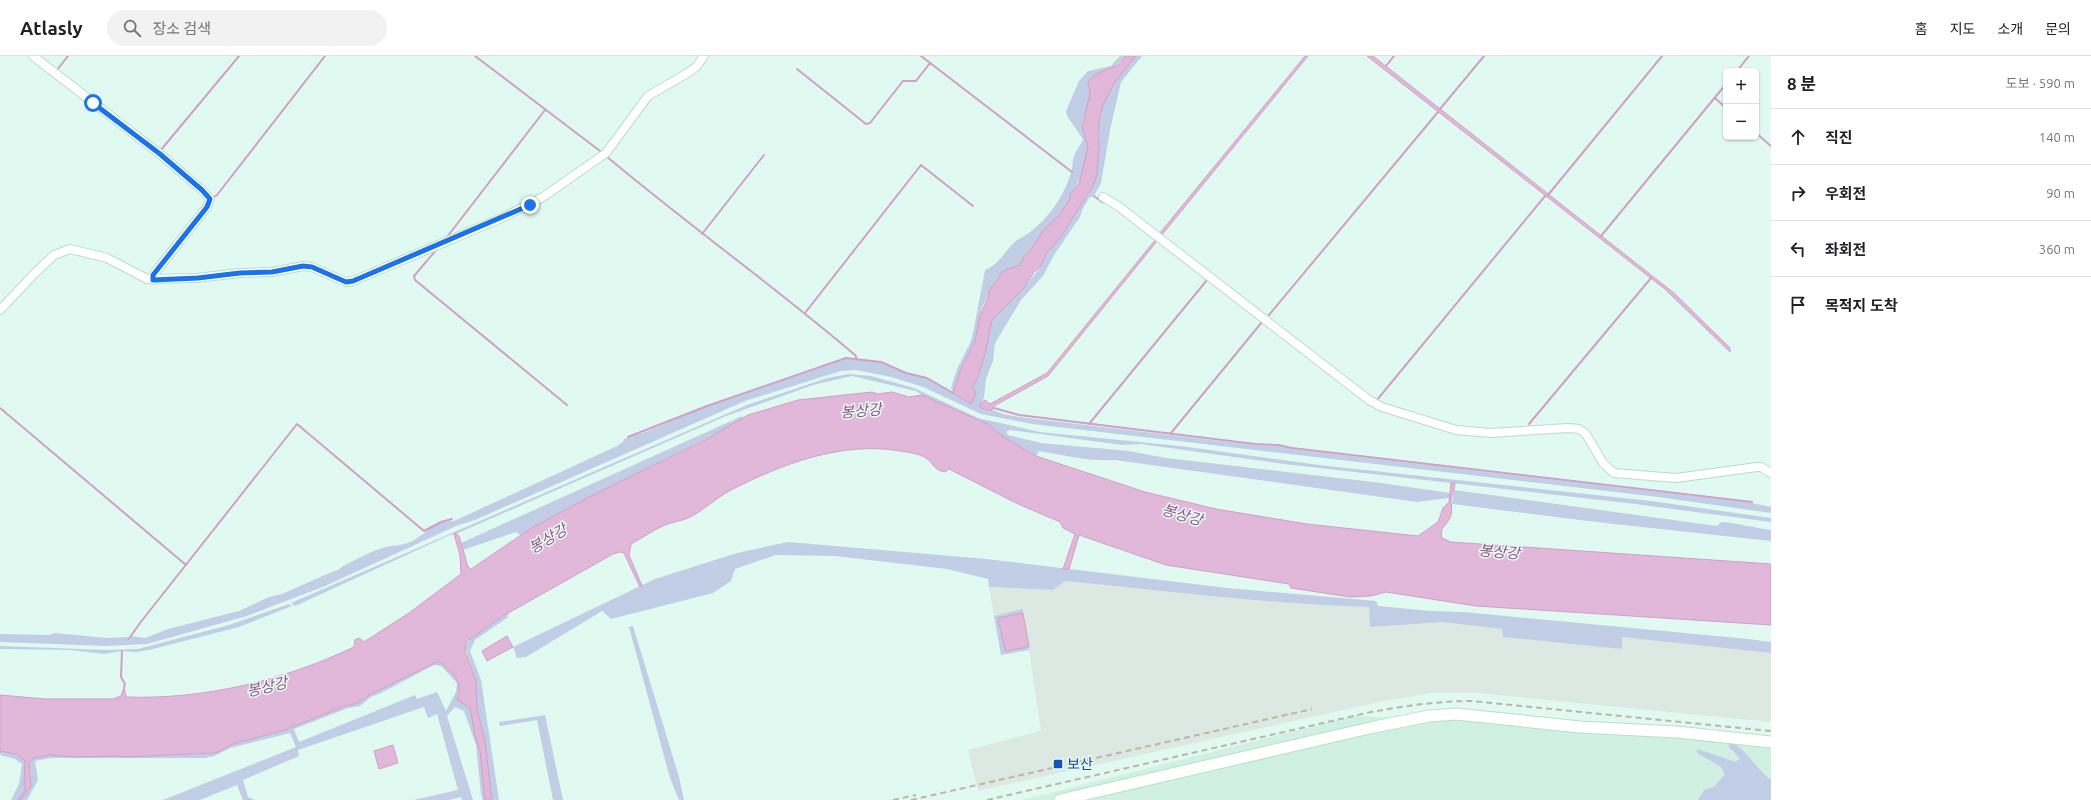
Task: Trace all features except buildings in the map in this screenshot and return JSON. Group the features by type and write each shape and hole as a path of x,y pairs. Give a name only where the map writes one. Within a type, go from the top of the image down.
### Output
{"main road":[{"path":"1060,800 1429,716 1456,714 1580,727 1677,732 1771,742"}],"street":[{"path":"33,56 160,154 202,190 210,199 207,207 153,275 153,280"},
{"path":"0,310 48,261 62,251 70,249 107,258 139,276 153,280 272,272 303,266 312,267 346,282 376,272 504,217 543,197 606,153 648,96 691,70 704,56"},
{"path":"1103,197 1124,211 1369,400 1382,407 1456,430 1491,433 1568,428 1579,429 1590,437 1603,463 1614,473 1676,478 1757,467 1761,467 1771,473"}],"shaded area":[{"path":"1120,56 1126,56 1113,68 1099,73 1088,85 1090,95 1082,126 1088,144 1087,155 1082,173 1074,192 1059,216 1044,231 1032,249 1024,256 1020,265 1000,275 994,283 981,310 975,341 960,371 953,393 951,388 957,369 971,341 985,270 995,264 1015,242 1036,227 1050,212 1062,195 1071,174 1074,156 1083,139 1067,116 1066,111 1079,81 1088,71 1111,66"},
{"path":"1136,56 1142,56 1121,82 1110,130 1101,183 1094,196 1089,198 1080,217 1054,255 1043,276 1021,300 995,343 993,361 986,379 981,409 984,411 993,410 1003,414 1019,417 1254,445 1278,446 1292,449 1752,503 1771,507 1771,513 1658,497 1032,424 981,414 923,387 891,377 856,370 841,371 745,401 475,520 456,526 325,586 247,616 147,644 106,646 0,642 0,634 49,635 55,633 107,638 128,637 127,641 129,641 132,636 145,638 168,629 239,611 269,597 282,594 336,571 345,565 377,550 410,542 436,525 447,521 454,521 617,446 623,442 624,439 648,431 707,406 846,359 875,361 905,373 927,378 971,404 973,387 984,358 992,320 1024,288 1038,270 1046,254 1060,238 1091,190 1097,174 1100,134 1098,123 1103,105 1115,82"},
{"path":"849,374 871,376 914,388 978,418 1040,432 1180,446 1319,465 1651,501 1771,518 1771,522 1635,504 1284,464 1141,444 1122,445 1010,430 1006,432 1008,435 1041,443 1129,451 1166,458 1381,483 1450,493 1449,498 1417,502 1115,460 1086,459 1039,451 1036,456 1000,435 990,425 916,391 852,376 813,385 726,416 458,533 450,535 295,606 291,603 747,405 827,378"},
{"path":"742,416 742,419 729,427 572,506 520,535 516,532 463,550 461,543"},
{"path":"1454,490 1717,526 1721,522 1734,523 1771,530 1771,541 1605,523 1452,504"},
{"path":"788,542 986,559 1227,588 1376,601 1378,606 1431,611 1464,612 1748,639 1771,642 1771,653 1622,637 1622,649 1503,637 1502,629 1443,622 1370,627 1369,607 1255,600 1065,581 1053,590 989,587 988,579 947,569 835,556 776,555 735,569 731,581 713,593 611,619 602,611 526,657 517,658 513,647 655,579 737,553"},
{"path":"1065,581 1228,598 1369,607 1771,653 1771,722 1477,693 1432,693 1379,702 978,791 968,750 1041,731 1023,610 994,616 989,587 1053,590"},
{"path":"289,604 292,606 239,627 149,650 135,652 121,651 104,654 71,650 0,649 0,646 106,650 138,649 229,625"},
{"path":"1023,609 1023,613 998,618 1005,651 1029,647 1029,650 1001,655 994,616"},
{"path":"509,613 507,618 475,640 470,651 481,680 499,800 492,800 485,741 477,709 476,681 465,647 472,637"},
{"path":"633,626 679,777 684,800 679,800 670,778 629,627"},
{"path":"437,662 440,662 453,675 458,683 458,700 469,707 471,712 475,736 480,751 485,800 483,800 481,794 476,745 464,711 455,707 447,716 473,800 462,800 461,797 449,800 413,800 458,790 437,714 428,718 424,707 298,750 299,756 243,780 248,797 255,800 243,800 237,785 200,800 163,800 296,747 290,733 230,748 214,756 205,758 51,758 35,761 38,780 27,800 21,800 29,790 31,777 29,762 34,758 50,755 75,757 125,757 205,754 220,751 233,744 285,730 345,706 358,703 369,695","holes":["434,665 441,666 457,683 456,692 446,711 437,692 417,699 415,695 299,742 294,729 348,708 360,706 371,697"]},
{"path":"545,715 563,800 553,800 537,720 500,726 499,722"},
{"path":"1354,716 1486,722 1771,741 1771,800 1022,800"},
{"path":"1732,743 1742,750 1771,780 1771,800 1698,800 1704,790 1714,787 1725,774 1721,767 1697,753 1697,749 1736,762 1740,758 1728,746"},
{"path":"1,751 18,755 25,761 24,785 26,790 18,800 11,800 19,784 22,764 15,759 0,755"}],"water":[{"path":"1126,56 1136,56 1115,82 1103,105 1099,119 1097,174 1093,186 1060,238 1046,254 1041,266 1034,272 1024,288 992,320 984,358 973,387 976,393 971,404 953,393 960,371 975,341 980,315 988,298 989,291 1003,271 1020,265 1024,256 1028,254 1043,231 1060,214 1070,199 1070,194 1079,184 1088,147 1082,127 1090,94 1088,82 1096,74 1118,65"},
{"path":"1305,56 1308,56 1161,236 1159,234"},
{"path":"1367,56 1373,56 1674,293 1730,348 1730,352 1666,290"},
{"path":"1156,239 1158,240 1048,376 994,406 992,410 988,411 980,408 980,404 985,400 990,404 1047,373"},
{"name":"봉상강","path":"872,392 878,394 892,392 909,397 922,395 990,425 994,430 1036,456 1145,492 1216,509 1307,524 1418,536 1438,522 1443,508 1449,502 1451,483 1455,483 1451,499 1451,516 1441,532 1442,538 1451,542 1771,564 1771,625 1476,606 1386,592 1371,596 1350,597 1291,588 1289,584 1166,565 1079,535 1069,569 1063,569 1075,534 1063,528 1060,522 1016,503 949,469 945,472 938,469 929,460 921,455 878,449 856,449 813,457 751,480 731,490 688,518 661,527 631,544 629,555 642,586 640,587 624,553 620,552 613,554 503,616 466,642 465,651 476,681 477,709 485,741 492,800 485,800 480,751 475,736 471,712 469,707 457,700 459,688 456,679 440,662 437,662 369,695 358,703 345,706 285,730 233,744 216,753 125,757 75,757 50,755 34,758 29,763 31,786 21,800 18,800 26,790 24,785 25,761 18,755 1,751 0,753 0,695 46,699 113,699 121,696 124,687 126,697 184,695 243,686 300,669 328,659 354,647 355,640 359,638 364,642 409,613 461,574 460,555 454,534 456,533 459,536 468,567 471,569 530,529 591,496 705,440 748,415 798,400"},
{"path":"1023,613 1029,647 1005,651 998,618"},
{"path":"507,636 513,647 487,661 482,651"},
{"path":"393,745 398,763 379,769 374,751"}],"waterway":[{"path":"57,70 68,56"},
{"path":"160,151 239,56"},
{"path":"212,198 217,195 325,56"},
{"path":"475,56 600,151"},
{"path":"921,56 1072,172"},
{"path":"1386,66 1394,56"},
{"path":"1440,109 1484,56"},
{"path":"1548,195 1662,56"},
{"path":"1739,68 1749,56"},
{"path":"797,69 866,124 870,123 903,81 916,81 930,63"},
{"path":"1601,236 1723,88"},
{"path":"1715,98 1723,105"},
{"path":"447,237 545,110"},
{"path":"1269,315 1438,112"},
{"path":"1759,136 1771,146"},
{"path":"702,234 764,155"},
{"path":"606,156 824,329 855,355 857,359"},
{"path":"805,313 921,165 973,206"},
{"path":"1094,196 1102,202 1107,203"},
{"path":"1377,400 1545,196"},
{"path":"437,249 414,276 415,280 567,405"},
{"path":"1529,424 1651,278"},
{"path":"1089,424 1207,280"},
{"path":"1171,433 1262,322"},
{"path":"628,437 707,406 846,358 881,362 906,373 927,378 953,393"},
{"path":"0,408 186,565"},
{"path":"994,408 1019,415 1752,502"},
{"path":"128,640 297,424 424,531 441,522 452,519"},
{"path":"122,651 121,677 125,684 124,687"}],"railway":[{"path":"987,800 1371,712 1434,703 1472,701 1771,731"},
{"path":"911,800 1312,709"},
{"path":"893,800 916,795"}],"place":[{"name":"보산","path":"1058,764"}],"route":[{"path":"93,103 160,154 202,190 210,199 207,207 153,275 153,280 174,280 240,273 262,273 303,266 312,267 339,280 346,282 353,281 530,205"}]}
